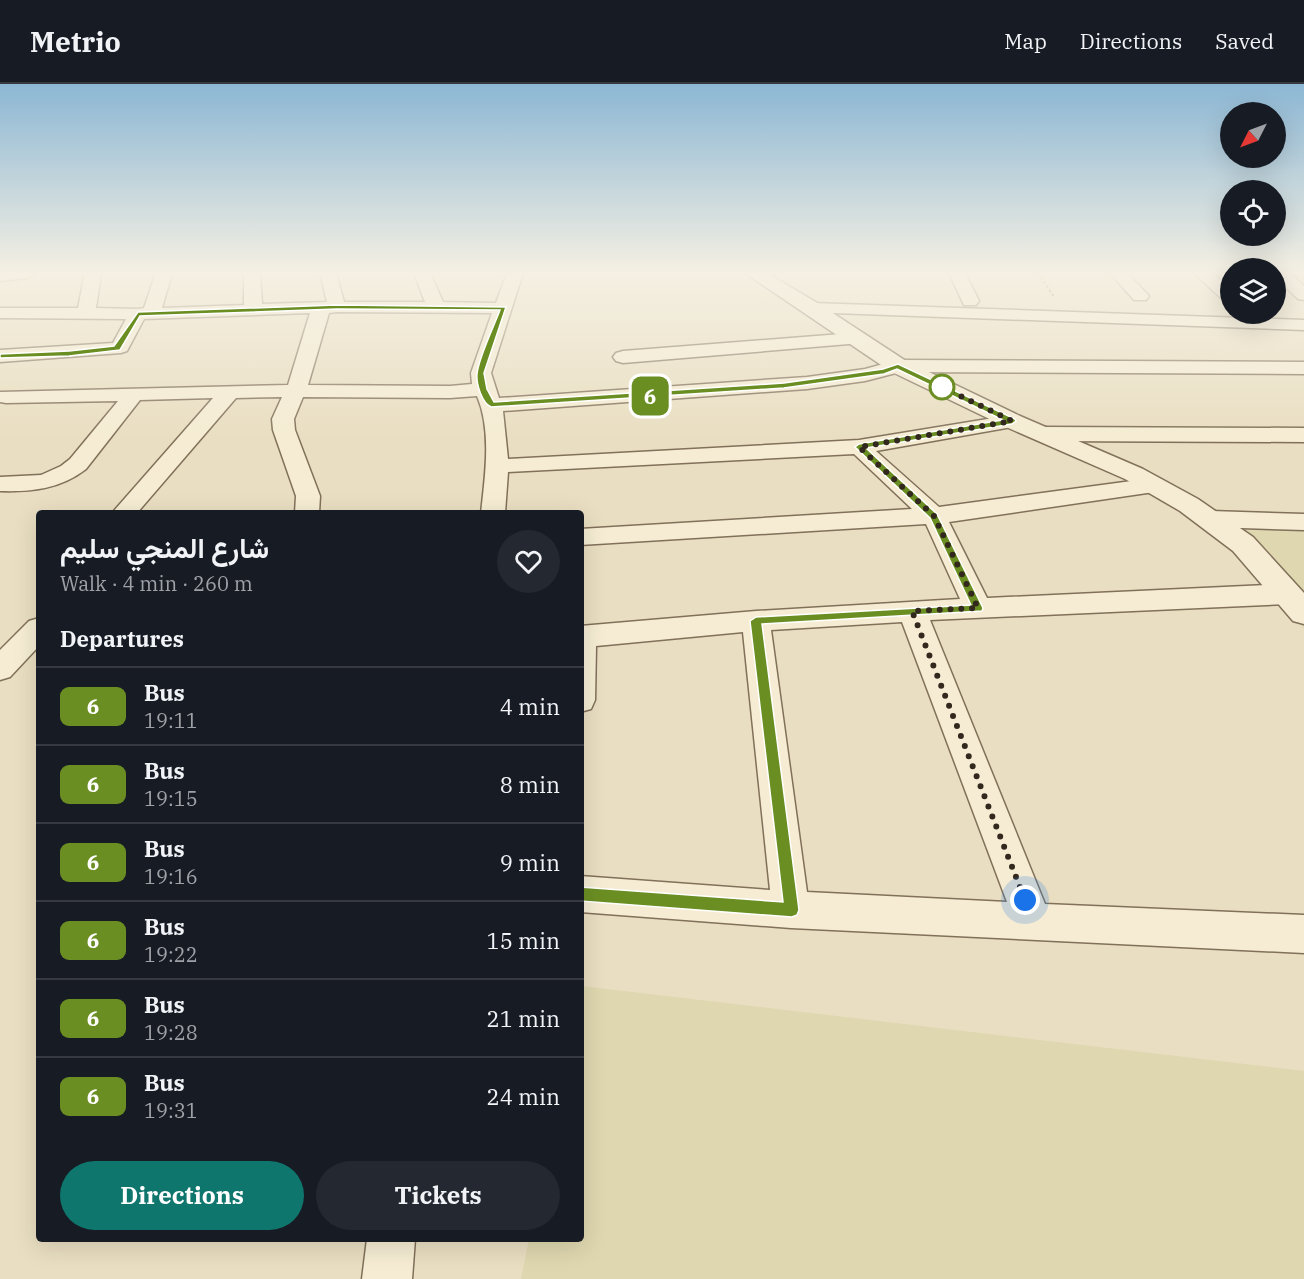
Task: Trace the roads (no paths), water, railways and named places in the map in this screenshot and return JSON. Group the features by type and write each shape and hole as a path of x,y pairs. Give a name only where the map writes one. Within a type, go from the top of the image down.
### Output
{"street":[{"path":"0,356 92,352 117,348 133,329"},
{"path":"307,510 308,496 284,430 283,419 321,329"},
{"path":"493,510 498,466 487,397 481,379 482,367 496,329"},
{"path":"840,329 898,366 1012,421 1154,485 1211,519 1243,544 1296,603"},
{"path":"623,357 854,339"},
{"path":"6,397 296,390 442,392 487,397 784,385 884,371 898,366 1304,368"},
{"path":"127,510 229,393"},
{"path":"0,484 45,483 68,473 78,464 133,395"},
{"path":"498,466 859,447 1012,421"},
{"path":"1043,434 1304,436"},
{"path":"859,447 934,516 978,608"},
{"path":"584,537 934,516 1154,485"},
{"path":"1211,519 1304,522"},
{"path":"584,637 756,621 912,611 1296,603"},
{"path":"912,611 1034,922"},
{"path":"756,621 792,910"},
{"path":"0,669 36,631"},
{"path":"0,669 36,658"},
{"path":"584,894 792,910 1304,934"},
{"path":"387,1279 391,1242"}]}
